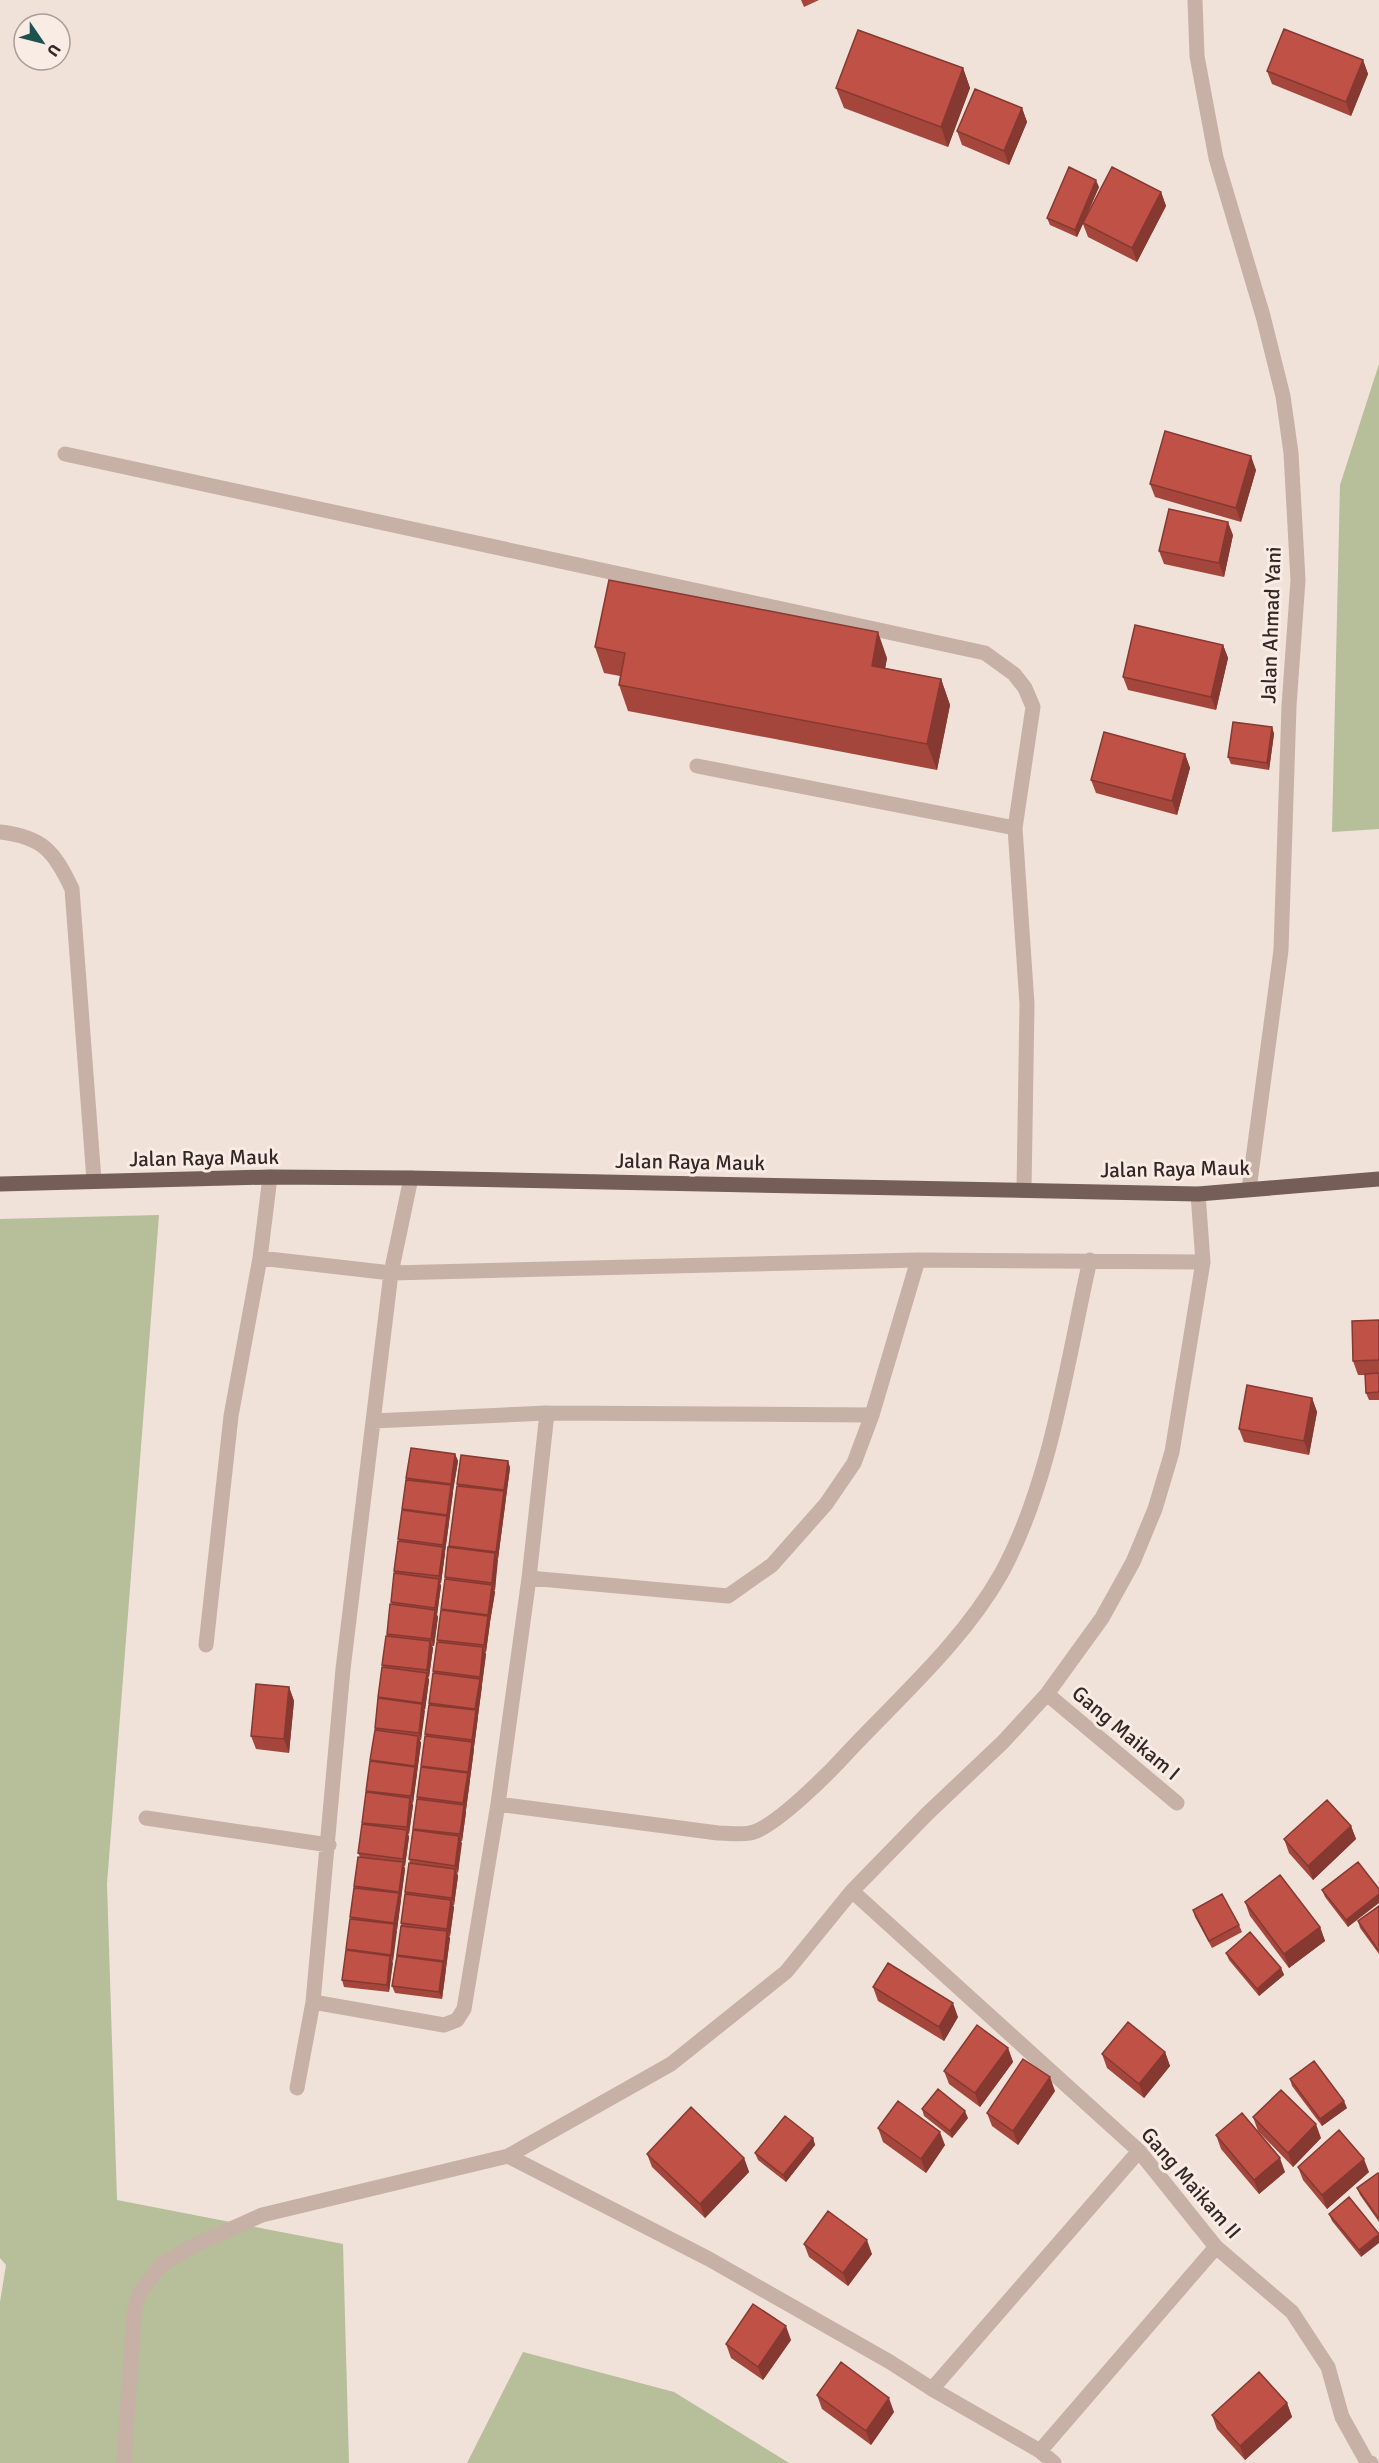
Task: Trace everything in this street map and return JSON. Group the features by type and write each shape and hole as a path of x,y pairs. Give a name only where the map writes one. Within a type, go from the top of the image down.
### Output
{"main road":[{"name":"Jalan Raya Mauk","path":"0,1184 270,1177 411,1178 1198,1194 1379,1179"}],"street":[{"name":"Jalan Ahmad Yani","path":"1195,0 1197,56 1216,158 1263,316 1283,396 1291,453 1298,580 1289,706 1281,950 1249,1189"},
{"path":"65,454 985,653 1014,674 1033,707 1015,828 1027,1004 1024,1189"},
{"path":"698,766 1015,828"},
{"path":"0,832 22,835 39,842 53,854 72,889 94,1180"},
{"path":"206,1645 231,1416 260,1258 270,1177"},
{"path":"297,2088 313,2002 329,1845 343,1669 391,1273 411,1178"},
{"path":"124,2463 134,2312 140,2294 161,2265 193,2246 262,2215 508,2156 671,2064 786,1972 852,1891 928,1813 1003,1742 1047,1694 1102,1618 1132,1563 1155,1509 1172,1452 1203,1262 1198,1194"},
{"path":"260,1258 391,1273 918,1260 1203,1262"},
{"path":"529,1578 728,1596 772,1565 826,1504 854,1463 873,1415 918,1260"},
{"path":"498,1804 718,1833 749,1834 770,1824 828,1773 960,1633 1000,1574 1028,1513 1047,1454 1090,1260"},
{"path":"373,1421 547,1413 873,1415"},
{"path":"313,2002 444,2025 457,2020 467,2000 498,1804 529,1578 547,1413"},
{"name":"Gang Maikam I","path":"1047,1694 1177,1803"},
{"path":"146,1818 329,1845"},
{"name":"Gang Maikam II","path":"852,1891 1139,2151 1216,2247 1292,2312 1328,2367 1342,2417 1368,2462"},
{"path":"932,2390 1139,2151"},
{"path":"508,2156 709,2259 890,2362 932,2390 1040,2451 1054,2463"},
{"path":"1040,2451 1216,2247"}],"green space":[{"path":"1379,364 1379,829 1332,832 1340,485"},
{"path":"159,1215 107,1884 117,2200 343,2244 349,2463 0,2463 0,2302 6,2265 0,2258 0,1219"},
{"path":"523,2352 674,2392 789,2463 467,2463"}],"building":[{"path":"1284,29 1363,60 1346,102 1267,71"},
{"path":"858,30 963,68 941,127 836,88"},
{"path":"975,89 1022,108 1004,151 957,131"},
{"path":"1069,167 1096,180 1075,230 1047,218"},
{"path":"1112,167 1161,192 1132,248 1083,223"},
{"path":"1165,431 1251,456 1236,508 1150,484"},
{"path":"1169,509 1228,522 1219,563 1159,551"},
{"path":"609,580 878,632 872,666 941,679 927,744 619,685 625,653 595,647"},
{"path":"1135,625 1223,645 1211,697 1123,677"},
{"path":"1233,722 1272,727 1267,763 1228,757"},
{"path":"1104,732 1185,754 1172,801 1091,780"},
{"path":"1379,1320 1379,1360 1353,1361 1352,1321"},
{"path":"1379,1373 1379,1392 1366,1393 1365,1374"},
{"path":"1247,1385 1312,1398 1304,1441 1239,1429"},
{"path":"411,1448 455,1454 451,1484 406,1478"},
{"path":"461,1455 508,1461 504,1490 457,1484"},
{"path":"406,1480 451,1485 447,1515 402,1509"},
{"path":"457,1486 504,1491 496,1552 449,1546"},
{"path":"402,1510 447,1516 443,1545 398,1539"},
{"path":"398,1541 443,1547 439,1576 394,1571"},
{"path":"448,1547 495,1553 492,1583 445,1577"},
{"path":"394,1573 439,1579 435,1608 391,1602"},
{"path":"445,1579 492,1585 488,1615 441,1609"},
{"path":"390,1604 435,1610 431,1639 387,1634"},
{"path":"441,1610 488,1616 484,1645 437,1640"},
{"path":"386,1636 430,1641 427,1670 382,1665"},
{"path":"437,1642 483,1647 480,1677 433,1671"},
{"path":"382,1667 427,1673 422,1703 378,1697"},
{"path":"433,1673 480,1679 475,1709 429,1703"},
{"path":"256,1684 289,1687 284,1739 251,1736"},
{"path":"378,1698 422,1704 419,1733 375,1728"},
{"path":"429,1705 476,1710 472,1740 425,1734"},
{"path":"375,1730 418,1736 415,1766 370,1760"},
{"path":"425,1736 472,1742 468,1772 421,1766"},
{"path":"370,1761 415,1767 411,1796 366,1791"},
{"path":"421,1767 468,1773 463,1803 417,1797"},
{"path":"366,1792 410,1798 407,1827 362,1823"},
{"path":"417,1799 464,1805 460,1834 413,1829"},
{"path":"1327,1800 1351,1826 1308,1866 1284,1839"},
{"path":"362,1824 407,1830 403,1859 358,1853"},
{"path":"413,1830 459,1836 455,1866 409,1859"},
{"path":"358,1857 403,1862 399,1892 354,1886"},
{"path":"1358,1862 1379,1889 1379,1894 1346,1920 1322,1890"},
{"path":"409,1863 455,1869 452,1898 405,1892"},
{"path":"1280,1875 1320,1927 1284,1954 1245,1902"},
{"path":"354,1888 399,1893 394,1923 350,1917"},
{"path":"405,1894 451,1900 447,1929 401,1923"},
{"path":"1222,1894 1239,1925 1209,1941 1193,1910"},
{"path":"1379,1906 1379,1951 1358,1921"},
{"path":"350,1919 394,1924 391,1955 346,1949"},
{"path":"401,1926 447,1931 444,1961 397,1955"},
{"path":"1250,1932 1281,1968 1257,1989 1226,1953"},
{"path":"346,1950 390,1956 387,1985 342,1980"},
{"path":"397,1956 443,1962 439,1992 392,1986"},
{"path":"888,1963 953,2003 939,2027 873,1987"},
{"path":"1128,2022 1165,2052 1139,2084 1102,2054"},
{"path":"977,2025 1008,2048 975,2093 944,2071"},
{"path":"1023,2059 1050,2077 1013,2131 987,2113"},
{"path":"1314,2061 1344,2101 1320,2119 1290,2079"},
{"path":"938,2089 965,2111 950,2131 922,2109"},
{"path":"1281,2090 1316,2124 1288,2153 1253,2117"},
{"path":"898,2101 940,2132 921,2159 878,2128"},
{"path":"691,2107 744,2158 700,2204 647,2154"},
{"path":"1242,2113 1280,2158 1254,2180 1216,2135"},
{"path":"785,2116 813,2138 783,2175 755,2153"},
{"path":"1339,2130 1364,2159 1322,2195 1298,2167"},
{"path":"1379,2174 1379,2219 1357,2188"},
{"path":"1349,2197 1379,2234 1359,2250 1329,2214"},
{"path":"828,2211 867,2240 843,2273 804,2244"},
{"path":"753,2304 786,2326 758,2367 726,2344"},
{"path":"841,2362 889,2398 866,2431 817,2395"},
{"path":"1259,2372 1287,2403 1240,2446 1212,2415"}]}
